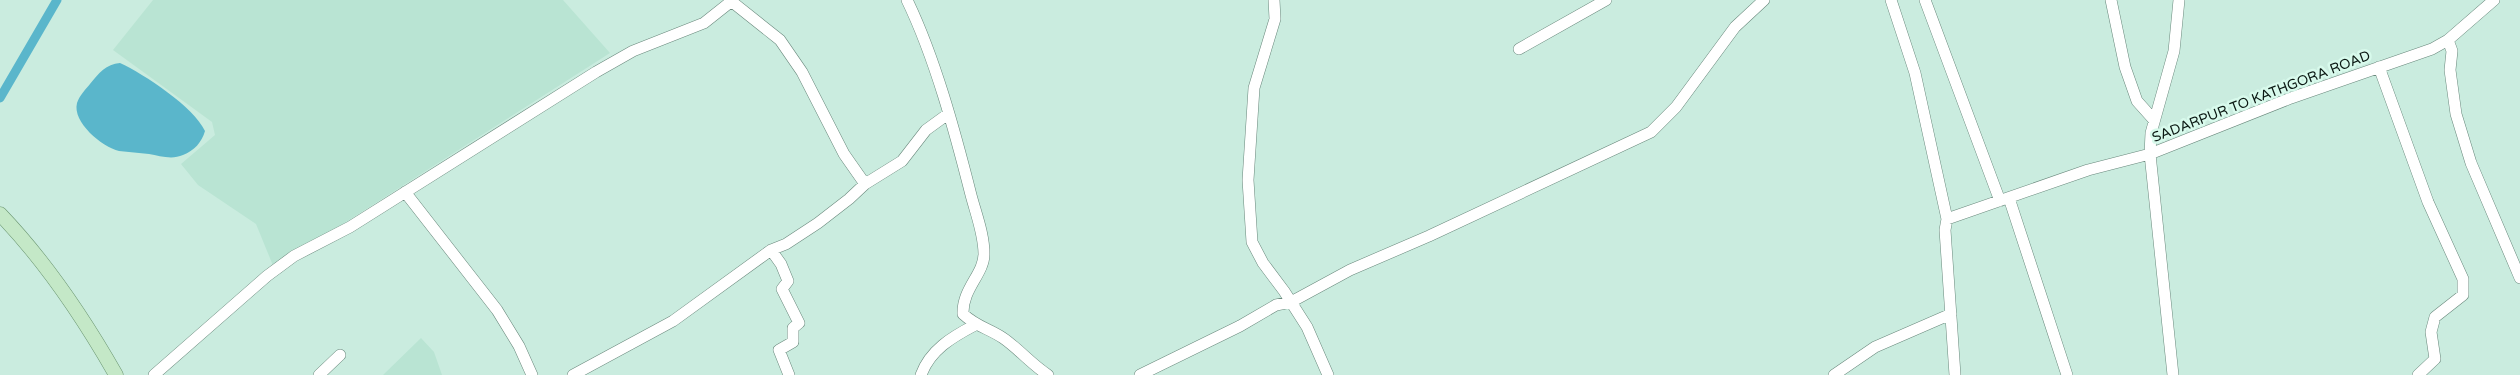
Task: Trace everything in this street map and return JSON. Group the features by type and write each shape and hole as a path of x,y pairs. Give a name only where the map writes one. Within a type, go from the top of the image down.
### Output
{"main road":[{"path":"0,214 26,241 82,317 116,375"}],"street":[{"path":"907,0 917,20 960,149 981,230 984,256 962,300 963,314 975,325 1002,337 1048,375"},
{"path":"1274,0 1275,19 1254,88 1248,180 1252,242 1263,263 1307,327 1328,375"},
{"path":"1519,49 1606,0"},
{"path":"1140,375 1240,326 1276,305 1291,302 1350,270 1428,236 1651,132 1676,107 1735,26 1764,0"},
{"path":"1891,0 1916,73 1947,219 1945,230 1955,375"},
{"path":"1926,0 2004,199 2067,375"},
{"path":"2111,0 2125,67 2137,101 2154,120"},
{"path":"1947,219 2088,170 2150,154 2154,120 2174,52 2179,0"},
{"name":"SADARPUR TO KATHGORA ROAD","path":"2173,375 2150,154 2291,98 2432,49 2448,40 2494,0"},
{"path":"154,375 267,276 294,256 350,227 596,72 633,51 704,23 732,1 780,40 802,72 844,154 864,184"},
{"path":"2448,40 2452,52 2450,70 2456,114 2471,163 2520,278"},
{"path":"2379,67 2428,202 2462,279 2463,295 2435,317 2431,332 2435,359 2418,375"},
{"path":"573,375 673,321 771,250 786,244 818,223 850,199 864,184 902,161 926,130 948,114"},
{"path":"405,192 497,310 519,346 532,375"},
{"path":"771,250 786,274 788,281 782,289 799,323 794,328 793,342 779,350 789,375"},
{"path":"1834,375 1875,347 1951,314"},
{"path":"922,375 931,355 946,342 975,325"},
{"path":"319,375 340,356"}],"shaded area":[{"path":"153,0 563,0 610,53 274,268 256,224 198,185 181,164 215,135 212,122 113,50"},
{"path":"421,338 434,352 442,375 383,375"}],"water":[{"path":"120,63 167,92 180,102 199,122 205,131 202,139 194,149 183,155 170,157 119,151 112,149 90,133 79,118 77,110 78,100 103,70 111,65"}],"waterway":[{"path":"0,98 57,0"}]}
